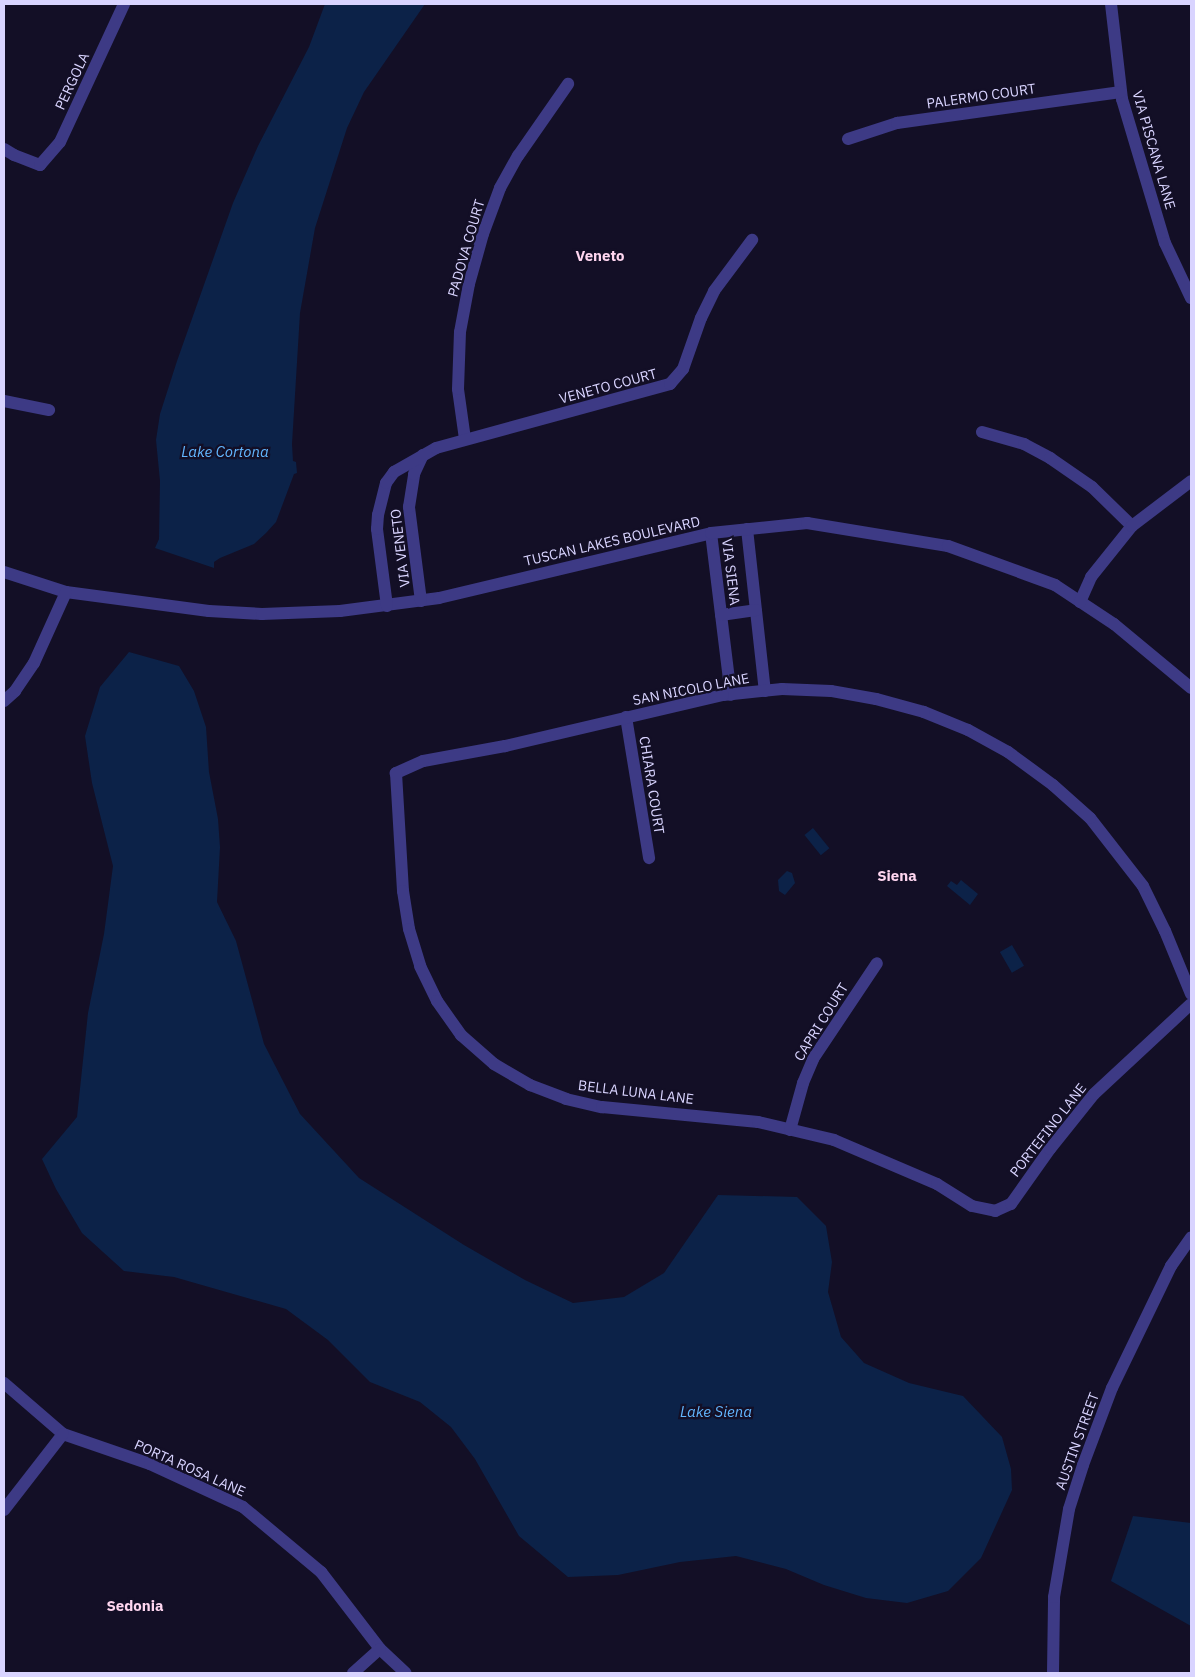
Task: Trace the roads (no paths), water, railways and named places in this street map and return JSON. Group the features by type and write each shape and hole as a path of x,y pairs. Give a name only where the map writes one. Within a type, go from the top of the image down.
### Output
{"street":[{"name":"PERGOLA","path":"4,149 14,156 40,165 60,142 124,4"},
{"name":"VIA PISCANA LANE","path":"1111,4 1121,92 1165,242 1191,298"},
{"name":"PADOVA COURT","path":"465,439 458,389 460,332 483,234 500,188 513,164 568,84"},
{"name":"PALERMO COURT","path":"848,139 896,123 1121,92"},
{"name":"VENETO COURT","path":"423,455 436,448 465,439 670,384 683,370 701,318 714,291 752,240"},
{"path":"4,401 49,410"},
{"path":"982,432 1024,444 1050,458 1092,487 1132,526"},
{"name":"VIA VENETO","path":"421,601 409,507 414,474 423,455"},
{"name":"VIA VENETO","path":"387,606 377,529 380,502 386,483 394,472 423,455"},
{"path":"1080,602 1091,577 1132,526 1191,481"},
{"name":"TUSCAN LAKES BOULEVARD","path":"4,572 66,592 209,611 253,613 340,611 421,601 711,533 807,523 948,546 1055,585 1114,624 1191,688"},
{"name":"VIA SIENA","path":"747,530 765,691"},
{"name":"VIA SIENA","path":"711,533 731,695"},
{"path":"4,701 15,691 34,663 66,592"},
{"name":"VIA SIENA","path":"721,615 756,610"},
{"name":"SAN NICOLO LANE","path":"396,773 423,761 505,746 626,717 731,695 782,689 832,691 876,699 924,712 968,730 1008,752 1053,785 1090,818 1143,886 1165,931 1191,994"},
{"name":"CHIARA COURT","path":"626,717 649,858"},
{"name":"BELLA LUNA LANE","path":"396,773 403,891 409,929 420,966 437,1001 461,1035 494,1064 530,1085 566,1099 602,1106 758,1122 834,1140 936,1184 972,1206 995,1211"},
{"name":"CAPRI COURT","path":"790,1130 803,1083 813,1059 877,963"},
{"name":"PORTEFINO LANE","path":"995,1211 1011,1204 1094,1094 1191,1004"},
{"name":"AUSTIN STREET","path":"1053,1673 1054,1597 1069,1509 1083,1465 1112,1388 1171,1266 1191,1237"},
{"name":"PORTA ROSA LANE","path":"4,1383 63,1434 150,1464 243,1507 321,1572 380,1650 406,1673"},
{"path":"4,1510 63,1434"},
{"path":"353,1673 380,1650"}],"water":[{"name":"Lake Cortona","path":"325,4 425,4 364,92 347,128 315,228 300,313 292,444 293,461 296,462 297,473 294,474 276,522 254,544 214,562 214,568 155,548 159,539 160,481 156,440 160,414 233,203 258,146 309,47"},
{"name":"Lake Siena","path":"129,652 179,666 194,691 206,727 209,772 218,819 220,847 217,902 236,941 264,1044 300,1114 359,1178 464,1245 525,1280 573,1303 624,1297 664,1273 718,1195 797,1197 826,1226 832,1262 828,1292 841,1337 864,1363 909,1383 963,1396 1002,1437 1011,1469 1012,1490 981,1558 948,1591 907,1603 866,1598 824,1585 786,1569 736,1556 680,1562 618,1575 568,1577 519,1536 475,1459 451,1427 420,1402 370,1382 328,1340 286,1309 174,1277 124,1271 82,1233 56,1189 42,1159 77,1117 88,1013 104,934 113,866 92,783 85,736 100,687"},
{"path":"813,828 829,848 821,855 804,835"},
{"path":"787,871 792,873 795,883 785,895 779,891 778,880"},
{"path":"961,880 978,894 970,905 947,886 951,881 957,885"},
{"path":"1012,945 1024,966 1012,973 1000,952"},
{"path":"1133,1516 1191,1523 1191,1626 1111,1581"}],"district":[{"name":"Veneto","path":"600,256"},
{"name":"Siena","path":"897,876"},
{"name":"Sedonia","path":"135,1606"}]}
